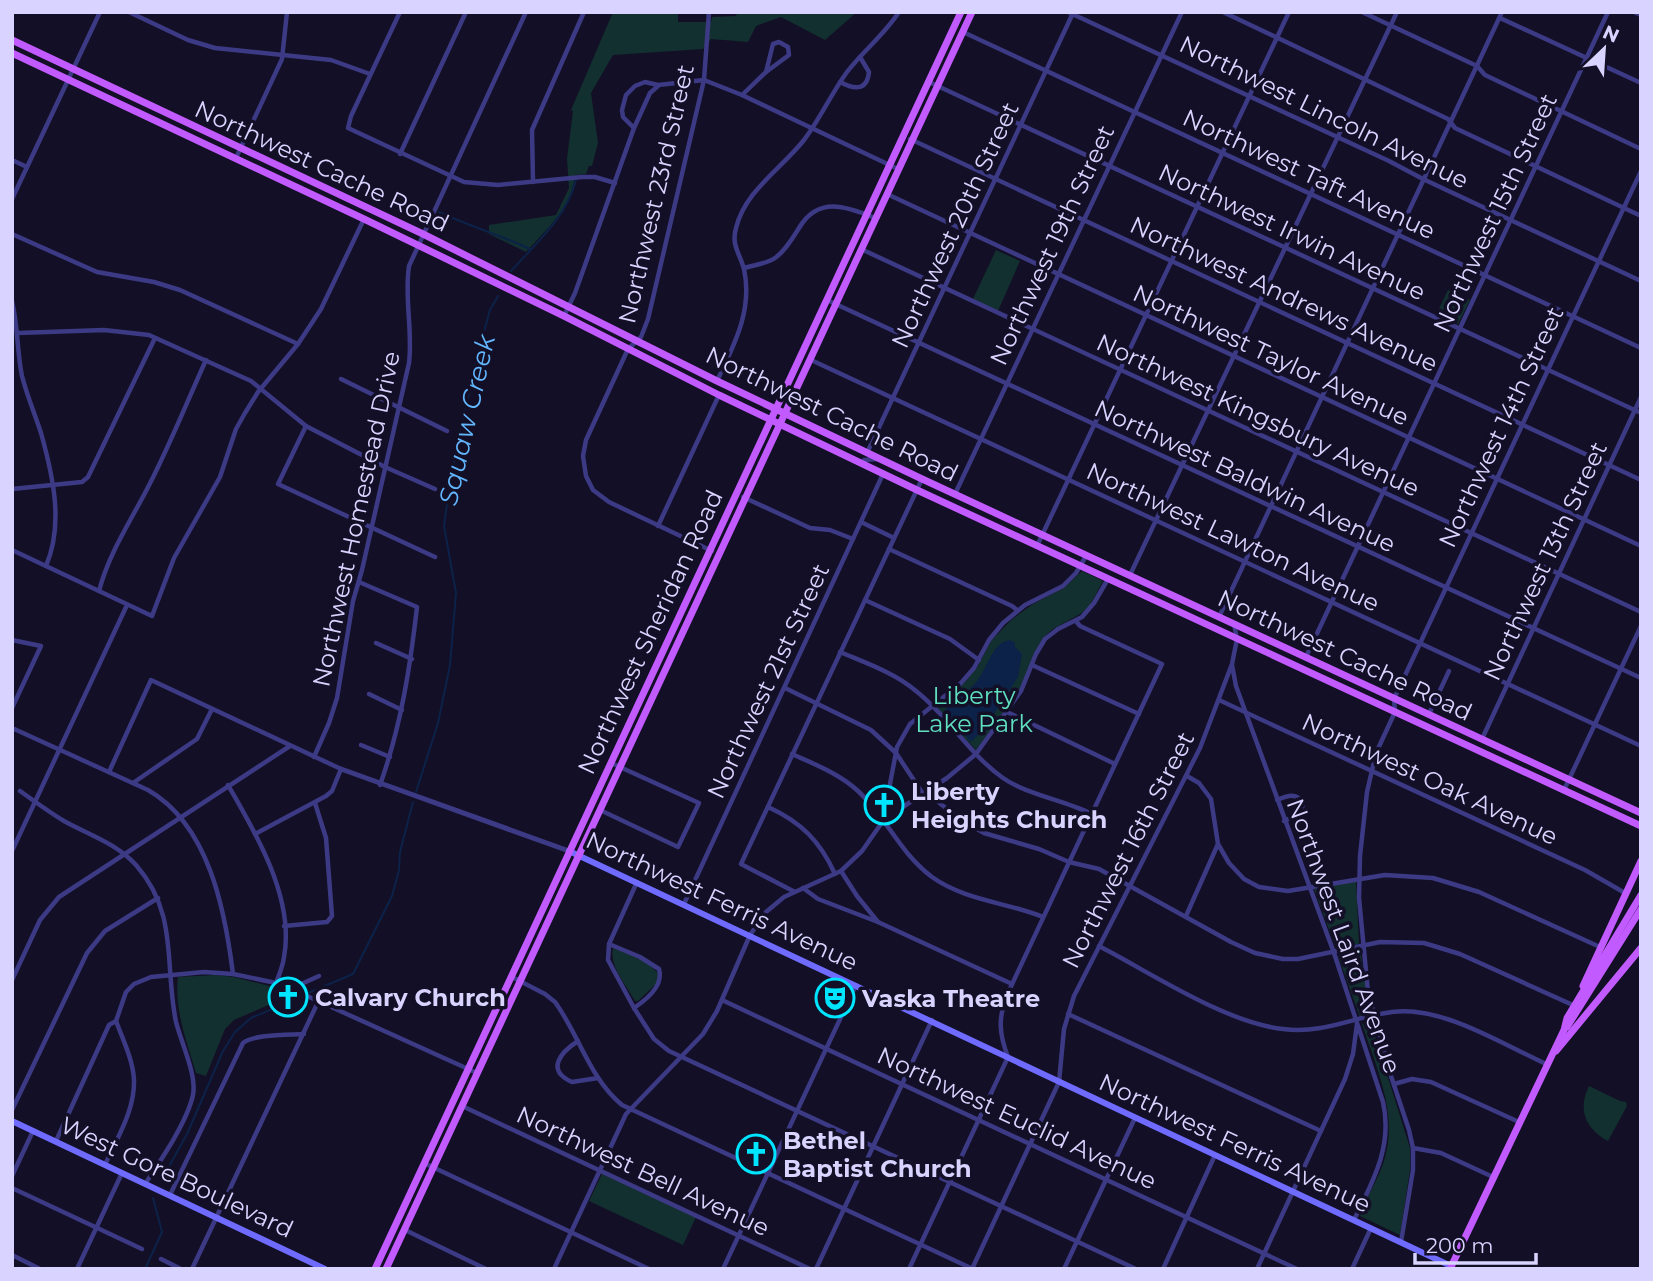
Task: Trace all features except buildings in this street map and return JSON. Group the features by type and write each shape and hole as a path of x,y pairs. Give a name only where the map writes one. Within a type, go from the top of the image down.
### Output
{"main road":[{"name":"Northwest Sheridan Road","path":"375,1269 961,12"},
{"name":"Northwest Sheridan Road","path":"386,1269 971,12"},
{"name":"Northwest Cache Road","path":"12,40 423,234 867,453 1641,813"},
{"name":"Northwest Cache Road","path":"12,53 418,245 719,396 883,474 1641,826"},
{"path":"641,722 636,718 654,677 654,669"},
{"path":"628,751 628,741 635,722 631,717"},
{"name":"Northwest Ferris Avenue","path":"569,851 1453,1268"},
{"path":"1453,1268 1641,861"},
{"path":"1575,1006 1641,895"},
{"path":"1564,1030 1573,1020 1641,909"},
{"path":"1547,1062 1641,948"},
{"name":"West Gore Boulevard","path":"12,1121 325,1269"}],"street":[{"path":"12,199 100,12"},
{"path":"129,12 198,44 331,60 370,74"},
{"path":"236,159 284,55 287,12"},
{"path":"400,154 466,12"},
{"name":"Northwest Homestead Drive","path":"314,757 337,698 353,601 399,407 410,350 408,277 418,245 526,12"},
{"path":"533,182 532,130 584,12"},
{"name":"Northwest 23rd Street","path":"638,342 648,319 704,80 709,12"},
{"path":"717,381 744,314 744,268 734,239 744,208 759,187 803,141 840,82 900,12"},
{"name":"Northwest 19th Street","path":"955,494 1182,12"},
{"path":"1223,12 1450,122 1455,128 1641,216"},
{"path":"1037,546 1289,12"},
{"path":"1362,12 1477,66 1485,75 1641,149"},
{"path":"1129,576 1397,12"},
{"name":"Northwest 15th Street","path":"1306,658 1608,12"},
{"path":"1634,12 1641,15"},
{"path":"397,13 347,125 349,129 450,176 478,185 594,177 615,183"},
{"name":"Northwest Lincoln Avenue","path":"1071,13 1641,281"},
{"name":"Northwest 20th Street","path":"867,453 997,180 1071,13"},
{"path":"1220,631 1218,617 1501,15 1641,83"},
{"name":"Northwest Taft Avenue","path":"962,32 1641,348"},
{"path":"742,95 789,55 788,47 784,43 773,44 766,72"},
{"path":"840,82 858,89 864,85 869,72 860,57"},
{"path":"634,128 624,117 622,110 626,95 635,86 645,82 659,85 704,80 742,95 898,169"},
{"name":"Northwest Irwin Avenue","path":"929,82 1641,413"},
{"path":"564,316 634,128 650,93 659,85"},
{"name":"Northwest Andrews Avenue","path":"903,135 1641,480"},
{"path":"12,160 27,167"},
{"name":"Northwest 14th Street","path":"1394,699 1641,171"},
{"path":"330,203 335,193"},
{"name":"Northwest Taylor Avenue","path":"886,194 1641,546"},
{"path":"744,268 774,259 812,212 818,209 843,206 875,218"},
{"path":"12,551 152,616 174,558 220,477 236,429 261,388 298,344 333,286 364,219"},
{"path":"12,234 97,272 180,289 298,344"},
{"name":"Northwest Kingsbury Avenue","path":"861,249 1641,612"},
{"name":"Northwest Baldwin Avenue","path":"826,299 1094,426 1641,678"},
{"path":"12,301 23,378 41,435 55,504 55,539 46,566"},
{"path":"18,333 104,330 141,333 155,338 261,388 306,426 385,467 435,489"},
{"path":"12,489 82,482 88,477 155,338"},
{"path":"638,342 628,349 586,440 584,471 589,484 599,495 719,554"},
{"name":"Northwest Lawton Avenue","path":"810,359 1641,746"},
{"path":"99,591 125,529 162,459 206,360"},
{"path":"341,379 447,430"},
{"path":"658,526 719,396"},
{"name":"Northwest 13th Street","path":"1481,739 1641,397"},
{"path":"306,426 278,484 435,557"},
{"path":"862,463 864,460 879,458"},
{"name":"Northwest 21st Street","path":"684,904 883,474"},
{"path":"793,892 741,866 922,479"},
{"path":"736,494 810,528 830,530 853,539"},
{"path":"861,522 894,538"},
{"path":"889,549 1017,610"},
{"path":"883,821 896,753 910,724 961,683 979,660 996,630 1017,610 1063,586 1081,566 1086,556"},
{"path":"554,1269 626,1114 703,1034 722,1000 750,935 772,906 793,892 838,873 862,851 883,821 959,769 976,754 1026,683 1045,639 1058,629 1076,621 1094,603 1108,579"},
{"path":"359,582 418,607 402,710 380,785"},
{"path":"865,600 950,639 979,660"},
{"path":"12,851 127,605"},
{"path":"1205,624 1218,617"},
{"path":"909,1269 1008,1057 1001,1038 1000,1024 1003,1006 1012,984 1162,664 1080,626 1076,621"},
{"name":"Northwest 16th Street","path":"972,1269 1059,1082 1068,1014 1084,974 1187,776 1219,700 1232,664 1237,639 1234,624"},
{"path":"1564,790 1641,626"},
{"path":"1237,639 1251,632"},
{"path":"12,640 41,646 12,708"},
{"path":"376,643 412,659"},
{"path":"840,652 904,682 917,691 987,766 1010,783 1092,814"},
{"path":"1032,664 1139,714"},
{"name":"Northwest Laird Avenue","path":"1232,664 1236,686 1334,953 1383,1102 1387,1137 1380,1166 1354,1220"},
{"path":"1429,715 1449,671"},
{"path":"109,772 150,680 341,769 332,791 315,803 255,834"},
{"path":"785,688 871,730 896,753 924,793 976,829 1039,849 1069,862 1099,869 1245,949 1268,957 1298,959 1399,941 1437,945 1575,1006"},
{"path":"369,694 402,710"},
{"path":"1394,699 1395,712 1376,753 1372,771 1362,832 1359,878 1362,946 1374,1016 1413,1148 1411,1183 1401,1242"},
{"name":"Northwest Oak Avenue","path":"1219,700 1584,870 1625,894"},
{"path":"132,783 197,739 212,709"},
{"path":"1007,712 1115,764"},
{"path":"12,728 158,796 180,816 211,871 220,897 233,974"},
{"path":"361,745 390,757"},
{"path":"12,980 40,920 59,897 290,746"},
{"path":"792,754 845,781 858,791 913,860 945,885 971,897 1022,909 1043,918"},
{"path":"600,810 678,847 699,803 610,763"},
{"name":"Northwest Ferris Avenue","path":"341,769 569,851"},
{"path":"1187,776 1199,783 1211,799 1218,844 1229,863 1252,883 1279,891 1359,878 1397,874 1416,876 1464,886 1600,947"},
{"path":"228,785 255,834 277,886 285,926 285,957 276,984"},
{"path":"20,791 64,821 110,843 125,854 148,879 164,914 169,938 176,1020 194,1091 168,1149 145,1184"},
{"path":"1277,800 1290,795 1303,803 1301,813 1284,821"},
{"path":"285,926 327,922 332,916 327,838 315,803"},
{"path":"768,807 790,818 820,844 838,873 878,922"},
{"path":"1186,916 1218,844"},
{"path":"637,882 609,944 608,960 654,1040 668,1051 1136,1269"},
{"path":"803,888 818,899 878,922 1012,984"},
{"path":"12,1110 86,953 105,931 158,898"},
{"path":"609,944 648,961 659,969 659,983 634,1008"},
{"path":"1099,946 1229,1014 1259,1026 1307,1031 1401,1011 1440,1016 1547,1062"},
{"path":"105,1165 128,1114 133,1096 134,1078 128,1052 116,1021 126,992 134,984 151,977 204,972 233,974 276,984 477,1073"},
{"path":"297,992 299,985 318,976"},
{"path":"512,977 555,1002 598,1078 612,1096 631,1108 972,1269"},
{"path":"723,1269 856,985"},
{"name":"Northwest Euclid Avenue","path":"722,1000 1297,1269"},
{"path":"192,1269 318,1002"},
{"path":"1068,1014 1321,1131"},
{"path":"816,1269 932,1020"},
{"path":"1257,1269 1350,1067 1357,1020"},
{"path":"56,1141 109,1025 116,1021"},
{"path":"170,1195 243,1043 247,1039 304,1034"},
{"path":"578,1041 563,1051 559,1058 557,1065 560,1074 572,1082 598,1078"},
{"path":"1394,1084 1412,1079 1431,1082 1519,1122"},
{"name":"Northwest Bell Avenue","path":"461,1106 810,1269"},
{"path":"1065,1269 1135,1118"},
{"path":"12,1177 33,1131"},
{"path":"1413,1148 1441,1153 1493,1177"},
{"path":"1163,1269 1215,1155"},
{"path":"424,1163 649,1269"},
{"path":"77,1269 122,1173"},
{"path":"12,1188 142,1249"},
{"path":"1352,1269 1371,1228"},
{"path":"404,1230 486,1269"},
{"path":"12,1255 40,1269"},
{"path":"161,1259 181,1269"}],"green space":[{"path":"613,12 678,12 678,22 711,22 712,17 736,16 737,12 857,12 825,40 781,17 756,26 748,42 711,39 703,49 613,55 591,93 598,143 592,166 589,166 586,174 575,175 564,207 526,252 489,234 489,225 556,215 569,188 567,159 571,110"},
{"path":"996,250 1020,261 998,311 973,299"},
{"path":"1448,290 1470,300 1458,324 1436,315"},
{"name":"Liberty Lake Park","path":"1082,571 1103,581 1090,605 1045,636 1022,686 976,750 935,706 964,683 978,666 991,641 1011,620 1033,604 1064,588"},
{"path":"1356,881 1359,944 1336,949 1314,889"},
{"path":"613,948 644,962 659,975 657,983 638,1001 635,1001 613,962"},
{"path":"1360,949 1370,1013 1360,1017 1338,956"},
{"path":"215,975 277,988 278,1001 234,1020 225,1029 206,1076 196,1073 185,1038 178,1002 178,977"},
{"path":"1370,1020 1410,1148 1410,1170 1400,1235 1360,1216 1384,1161 1389,1126 1384,1091 1362,1024"},
{"path":"1589,1086 1626,1102 1627,1106 1608,1141 1594,1131 1586,1118 1584,1103"},
{"path":"602,1174 696,1217 683,1245 589,1201"}],"water":[{"path":"1010,640 1022,654 1018,677 985,728 971,742 944,711 977,681 999,646"}],"waterway":[{"name":"Squaw Creek","path":"511,271 558,218 576,180"},
{"path":"439,212 530,249"},
{"name":"Squaw Creek","path":"416,792 438,723 450,665 456,593 444,526 450,482 476,361 490,310 498,296"},
{"name":"Squaw Creek","path":"308,993 353,974 392,896 413,802"},
{"name":"Squaw Creek","path":"161,1181 187,1134 223,1051 235,1032 251,1018 303,996"},
{"name":"Squaw Creek","path":"145,1269 162,1232 153,1198"}],"place":[{"name":"Liberty Heights Church","path":"884,805"},
{"name":"Calvary Church","path":"288,997"},
{"name":"Vaska Theatre","path":"835,998"},
{"name":"Bethel Baptist Church","path":"756,1154"}]}
